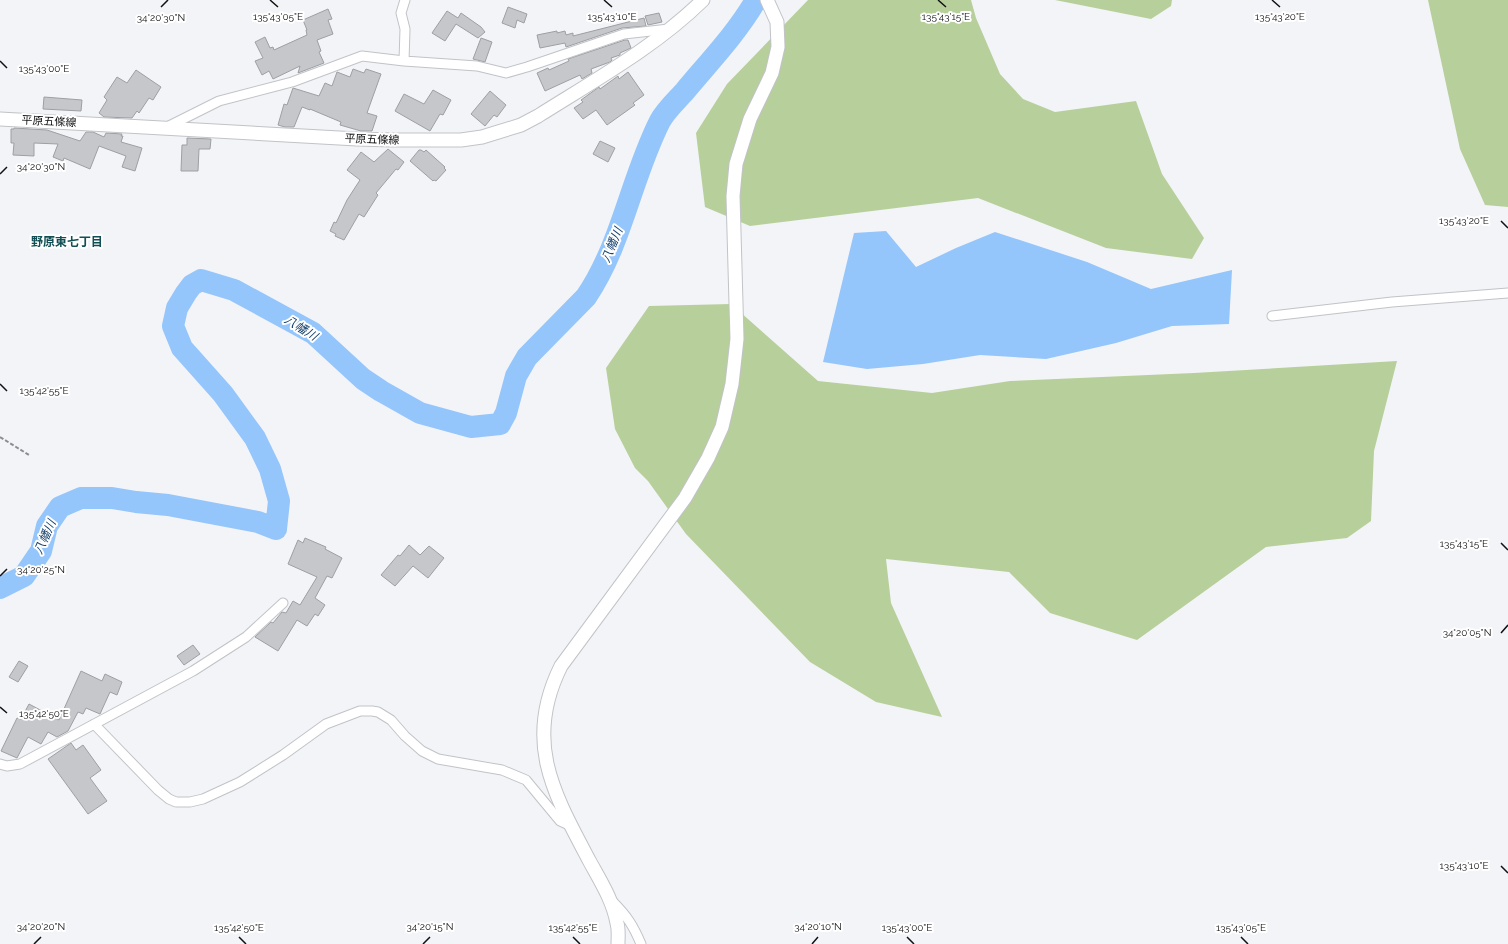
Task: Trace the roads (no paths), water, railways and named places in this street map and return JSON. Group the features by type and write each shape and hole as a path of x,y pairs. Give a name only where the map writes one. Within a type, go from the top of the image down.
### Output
{"street":[{"path":"404,61 405,29 401,13 405,0"},
{"name":"平原五條線","path":"0,118 357,140 461,140 482,137 521,125 538,116 645,48 673,28 703,0"},
{"path":"618,944 617,924 611,900 571,826 550,779 544,753 543,726 545,710 554,680 561,666 685,498 708,458 722,427 732,384 737,339 733,196 736,164 750,119 772,73 778,47 777,22 767,0"},
{"path":"166,128 219,102 292,82 362,56 404,61 477,66 506,73 542,63 624,34 673,28"},
{"path":"1272,316 1392,302 1508,293"},
{"path":"0,764 7,766 20,764 152,694 246,637 283,603"},
{"path":"94,724 158,790 169,799 184,803 203,799 240,782 283,755 326,724 360,711 378,712 391,720 405,736 422,751 438,759 502,770 526,780 560,821 571,826"},
{"path":"611,900 633,925 641,944"}],"water":[{"path":"886,231 916,267 995,232 1087,262 1151,289 1232,270 1229,324 1172,326 1116,343 1046,359 980,355 923,364 867,369 823,362 854,233"}],"waterway":[{"name":"八幡川","path":"0,588 24,576 41,551 47,526 60,507 81,498 112,498 168,505 258,522 276,529 279,501 270,469 255,438 223,394 182,348 173,326 177,308 186,293 192,285 201,280 234,290 313,333 363,379 420,413 471,427 500,424 506,413 516,376 527,357 586,297 598,277 618,233 641,165 662,117 732,36 756,0"}],"district":[{"name":"野原東七丁目","path":"67,242"}]}
